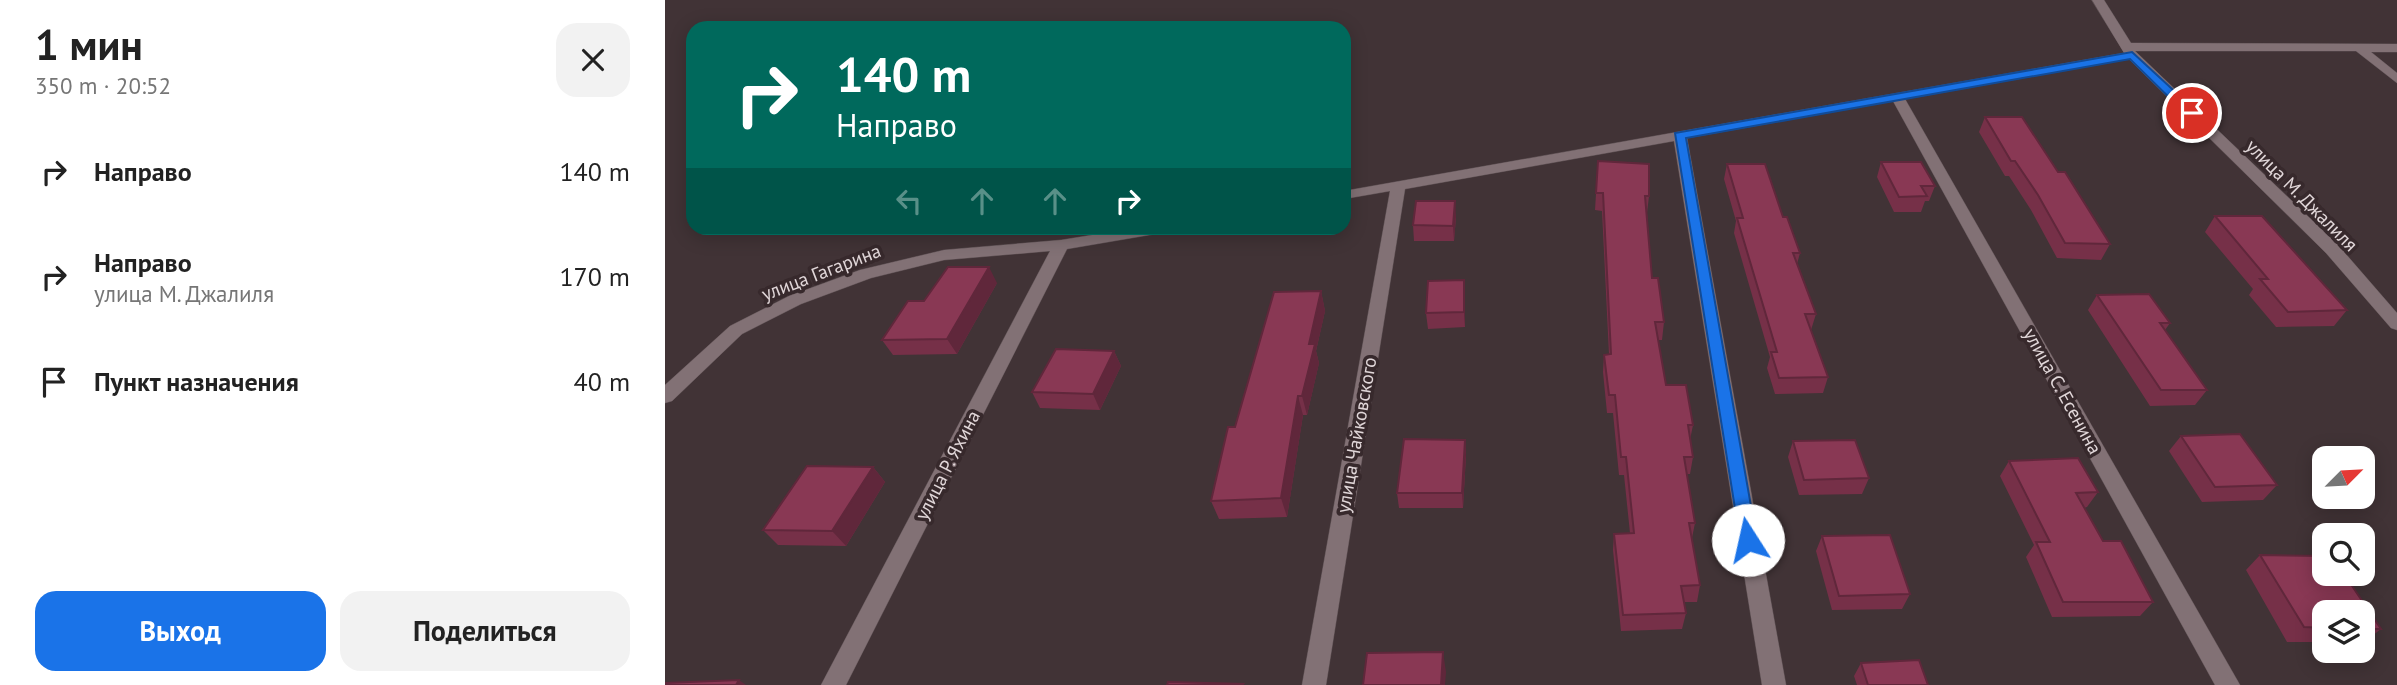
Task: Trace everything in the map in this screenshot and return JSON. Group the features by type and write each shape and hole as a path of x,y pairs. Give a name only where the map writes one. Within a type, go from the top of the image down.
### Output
{"street":[{"name":"улица М. Джалиля","path":"2098,0 2130,51 2332,249 2397,324"},
{"path":"2357,46 2397,79"},
{"path":"1351,194 1897,97 2130,51 2357,46 2397,48"},
{"name":"улица С. Есенина","path":"1897,97 2228,685"},
{"path":"1680,135 1774,685"},
{"name":"улица Чайковского","path":"1314,685 1398,186"},
{"name":"улица Гагарина","path":"665,396 736,330 795,300 866,274 944,255 1061,245 1120,235"},
{"name":"улица Р. Яхина","path":"832,685 1061,245"}],"building":[{"path":"1985,117 2022,117 2058,172 2065,172 2110,244 2065,243 2038,195 2015,161 2011,161"},
{"path":"1598,161 1649,164 1649,196 1645,196 1652,278 1658,278 1664,322 1655,322 1666,385 1686,385 1693,425 1688,425 1693,457 1684,457 1695,523 1689,523 1700,585 1681,586 1686,613 1623,615 1614,534 1634,533 1626,457 1621,457 1615,395 1609,395 1604,355 1611,354 1603,193 1596,193"},
{"path":"1881,162 1921,162 1935,186 1921,186 1927,196 1899,197"},
{"path":"1727,164 1765,164 1783,217 1787,217 1800,253 1793,253 1816,314 1805,314 1828,377 1779,378 1771,352 1777,352 1737,218 1743,218"},
{"path":"1416,201 1455,201 1453,226 1413,225"},
{"path":"2215,216 2262,216 2347,310 2288,312 2260,279 2268,279"},
{"path":"948,267 989,267 947,339 882,340 908,301 924,301"},
{"path":"1464,280 1464,312 1426,313 1428,281"},
{"path":"1321,291 1309,344 1315,344 1302,396 1298,396 1281,498 1211,501 1228,427 1235,427 1274,292"},
{"path":"2149,294 2170,323 2160,323 2207,390 2161,390 2097,295"},
{"path":"1056,349 1114,351 1093,394 1032,392"},
{"path":"2240,434 2277,485 2215,487 2181,436"},
{"path":"1404,439 1465,440 1462,493 1397,493"},
{"path":"1855,440 1869,478 1804,480 1793,441"},
{"path":"2078,458 2098,492 2076,493 2103,541 2121,541 2153,602 2063,602 2036,542 2050,542 2009,461"},
{"path":"807,466 873,467 832,531 763,530"},
{"path":"1890,535 1910,594 1839,596 1822,536"},
{"path":"2260,555 2312,556 2312,586 2352,586 2361,600 2312,600 2312,627 2304,627"},
{"path":"1443,652 1441,685 1363,685 1367,653"},
{"path":"1919,660 1928,685 1868,685 1861,663"},
{"path":"739,680 736,685 665,685 665,683"},
{"path":"1168,682 1243,684 1167,685"}],"route":[{"path":"1748,540 1680,135 2132,55 2192,113"}]}
